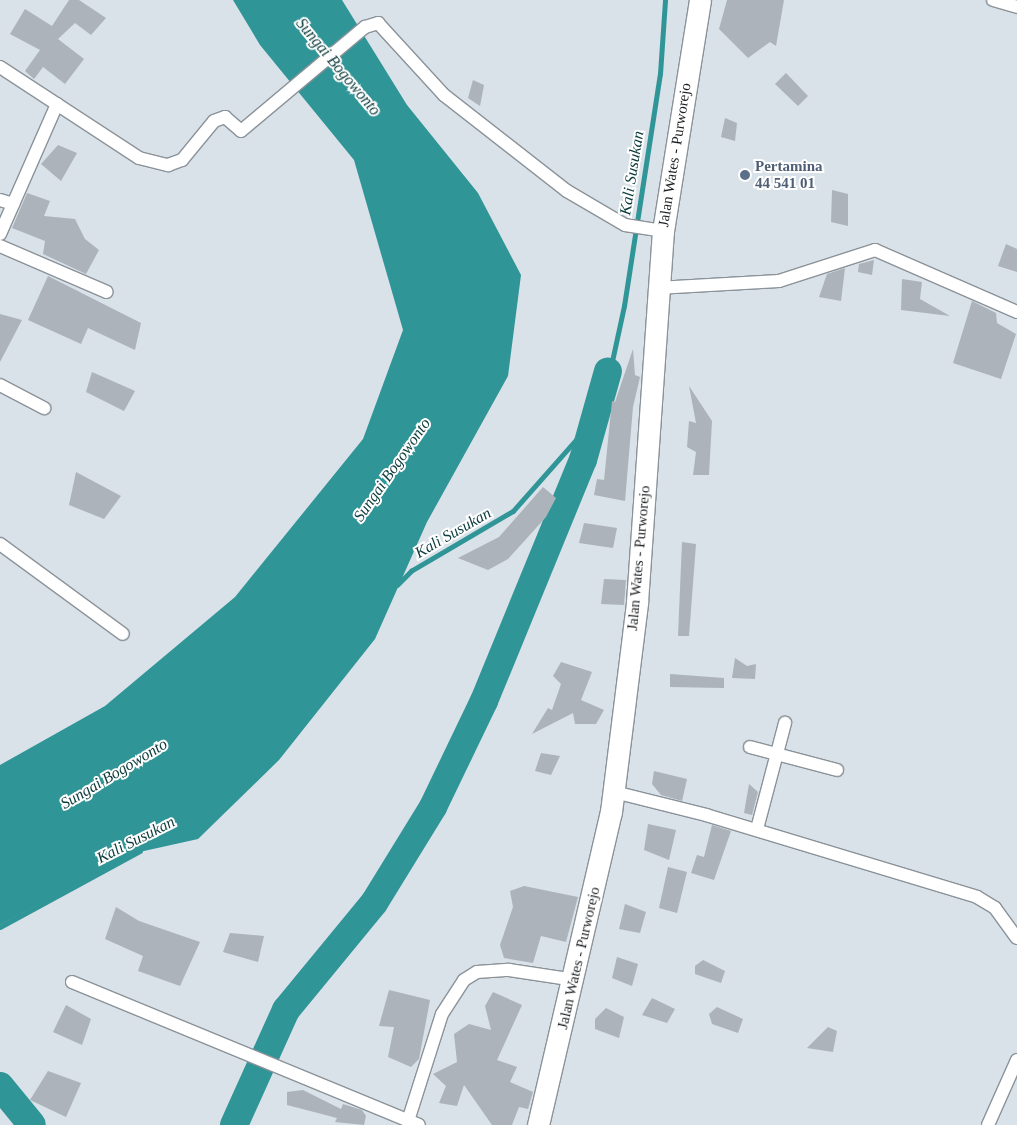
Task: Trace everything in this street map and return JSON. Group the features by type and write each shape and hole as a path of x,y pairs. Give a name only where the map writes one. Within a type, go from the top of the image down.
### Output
{"highway":[{"name":"Jalan Wates - Purworejo","path":"540,1118 575,980 614,792 636,602 657,288 656,230 700,0"}],"street":[{"path":"993,0 1017,7"},
{"path":"0,67 155,164 182,160 214,121 225,117 241,132 262,117 365,27 380,24 444,95 567,191 625,225 656,230"},
{"path":"0,234 57,104"},
{"path":"0,200 13,204"},
{"path":"0,246 107,292"},
{"path":"657,288 779,281 875,250 1017,312"},
{"path":"0,385 44,408"},
{"path":"0,544 123,634"},
{"path":"756,829 785,723"},
{"path":"750,747 837,770"},
{"path":"614,792 756,829 977,897 995,908 1017,938"},
{"path":"72,982 233,1048 277,1070 413,1123 442,1014 464,980 477,972 509,970 575,980"},
{"path":"988,1125 1017,1060"}],"water":[{"name":"Sungai Bogowonto","path":"233,0 342,0 407,105 478,193 521,275 508,376 427,522 375,639 279,760 198,839 135,853 0,925 0,765 105,706 235,597 363,439 403,330 354,160 260,45"}],"building":[{"path":"69,0 79,0 106,18 91,35 75,23 58,39 84,59 65,84 43,67 34,79 25,71 40,50 10,34 25,9 52,26"},
{"path":"727,0 784,0 776,46 770,42 748,58 719,29"},
{"path":"786,73 808,96 798,106 775,84"},
{"path":"473,80 484,85 480,106 468,98"},
{"path":"725,118 737,123 735,141 721,137"},
{"path":"58,145 77,153 61,181 41,164"},
{"path":"832,190 848,194 848,226 831,222"},
{"path":"27,193 50,201 44,216 75,219 85,239 99,250 86,274 43,254 45,241 12,228"},
{"path":"1006,244 1017,249 1017,272 998,266"},
{"path":"874,260 872,275 858,272 859,264"},
{"path":"845,268 841,301 819,297 827,274"},
{"path":"48,276 141,323 135,350 88,328 81,344 28,320"},
{"path":"902,279 922,282 920,299 950,316 901,310"},
{"path":"972,301 996,313 997,323 1016,334 1001,379 953,363"},
{"path":"0,314 22,320 0,362"},
{"path":"633,349 635,375 640,377 633,407 625,501 594,495 597,479 604,480 612,401 615,402"},
{"path":"92,372 135,391 124,411 86,392"},
{"path":"689,386 712,421 709,475 693,475 696,452 687,447 689,421 696,423"},
{"path":"76,472 121,496 104,519 69,505"},
{"path":"543,487 556,498 546,517 508,559 488,570 458,558 499,537"},
{"path":"584,523 617,528 613,548 579,543"},
{"path":"682,542 696,544 689,636 678,636"},
{"path":"604,579 626,580 624,605 601,604"},
{"path":"735,658 747,666 756,664 755,679 732,678"},
{"path":"561,662 592,672 581,700 604,710 596,724 575,724 573,713 532,734 548,708 552,710 561,684 553,676"},
{"path":"670,674 724,678 724,688 670,687"},
{"path":"541,753 560,756 551,775 535,771"},
{"path":"654,771 687,779 682,801 661,795 652,784"},
{"path":"749,784 758,792 752,815 744,813"},
{"path":"648,824 676,830 669,860 644,850"},
{"path":"712,825 731,831 714,880 691,873 697,855 704,857"},
{"path":"668,867 687,872 677,913 659,908"},
{"path":"524,886 578,897 566,942 541,936 533,963 504,958 500,945 513,907 510,891"},
{"path":"625,904 646,912 640,933 619,929"},
{"path":"116,907 139,921 200,942 180,986 138,971 143,956 105,939"},
{"path":"230,933 264,936 258,962 223,952"},
{"path":"617,957 638,964 632,986 612,978"},
{"path":"703,960 725,971 721,983 695,974 695,966"},
{"path":"389,990 430,1000 419,1059 411,1067 388,1057 394,1027 379,1026"},
{"path":"493,992 522,1005 497,1060 517,1067 510,1082 533,1092 528,1109 519,1107 512,1125 492,1125 464,1085 457,1106 439,1103 446,1086 433,1074 457,1062 454,1034 469,1024 491,1030 485,1006"},
{"path":"652,998 675,1009 667,1023 642,1015"},
{"path":"66,1005 91,1019 82,1045 53,1032"},
{"path":"717,1007 743,1019 738,1033 712,1024 709,1014"},
{"path":"606,1008 624,1017 619,1038 595,1029 595,1019"},
{"path":"828,1027 837,1031 833,1052 807,1048"},
{"path":"48,1071 81,1083 66,1117 30,1100"},
{"path":"303,1090 341,1109 343,1104 362,1110 366,1116 364,1125 335,1122 337,1118 287,1105 287,1092"}],"waterway":[{"name":"Kali Susukan","path":"397,585 411,571 513,511 582,433 611,366 624,306 660,74 665,0"},
{"path":"234,1125 286,1010 374,903 433,807 484,701 583,460 608,371"},
{"name":"Kali Susukan","path":"0,927 140,851"},
{"path":"0,1086 32,1125"}],"place":[{"name":"Pertamina 44 541 01","path":"745,175"}]}
